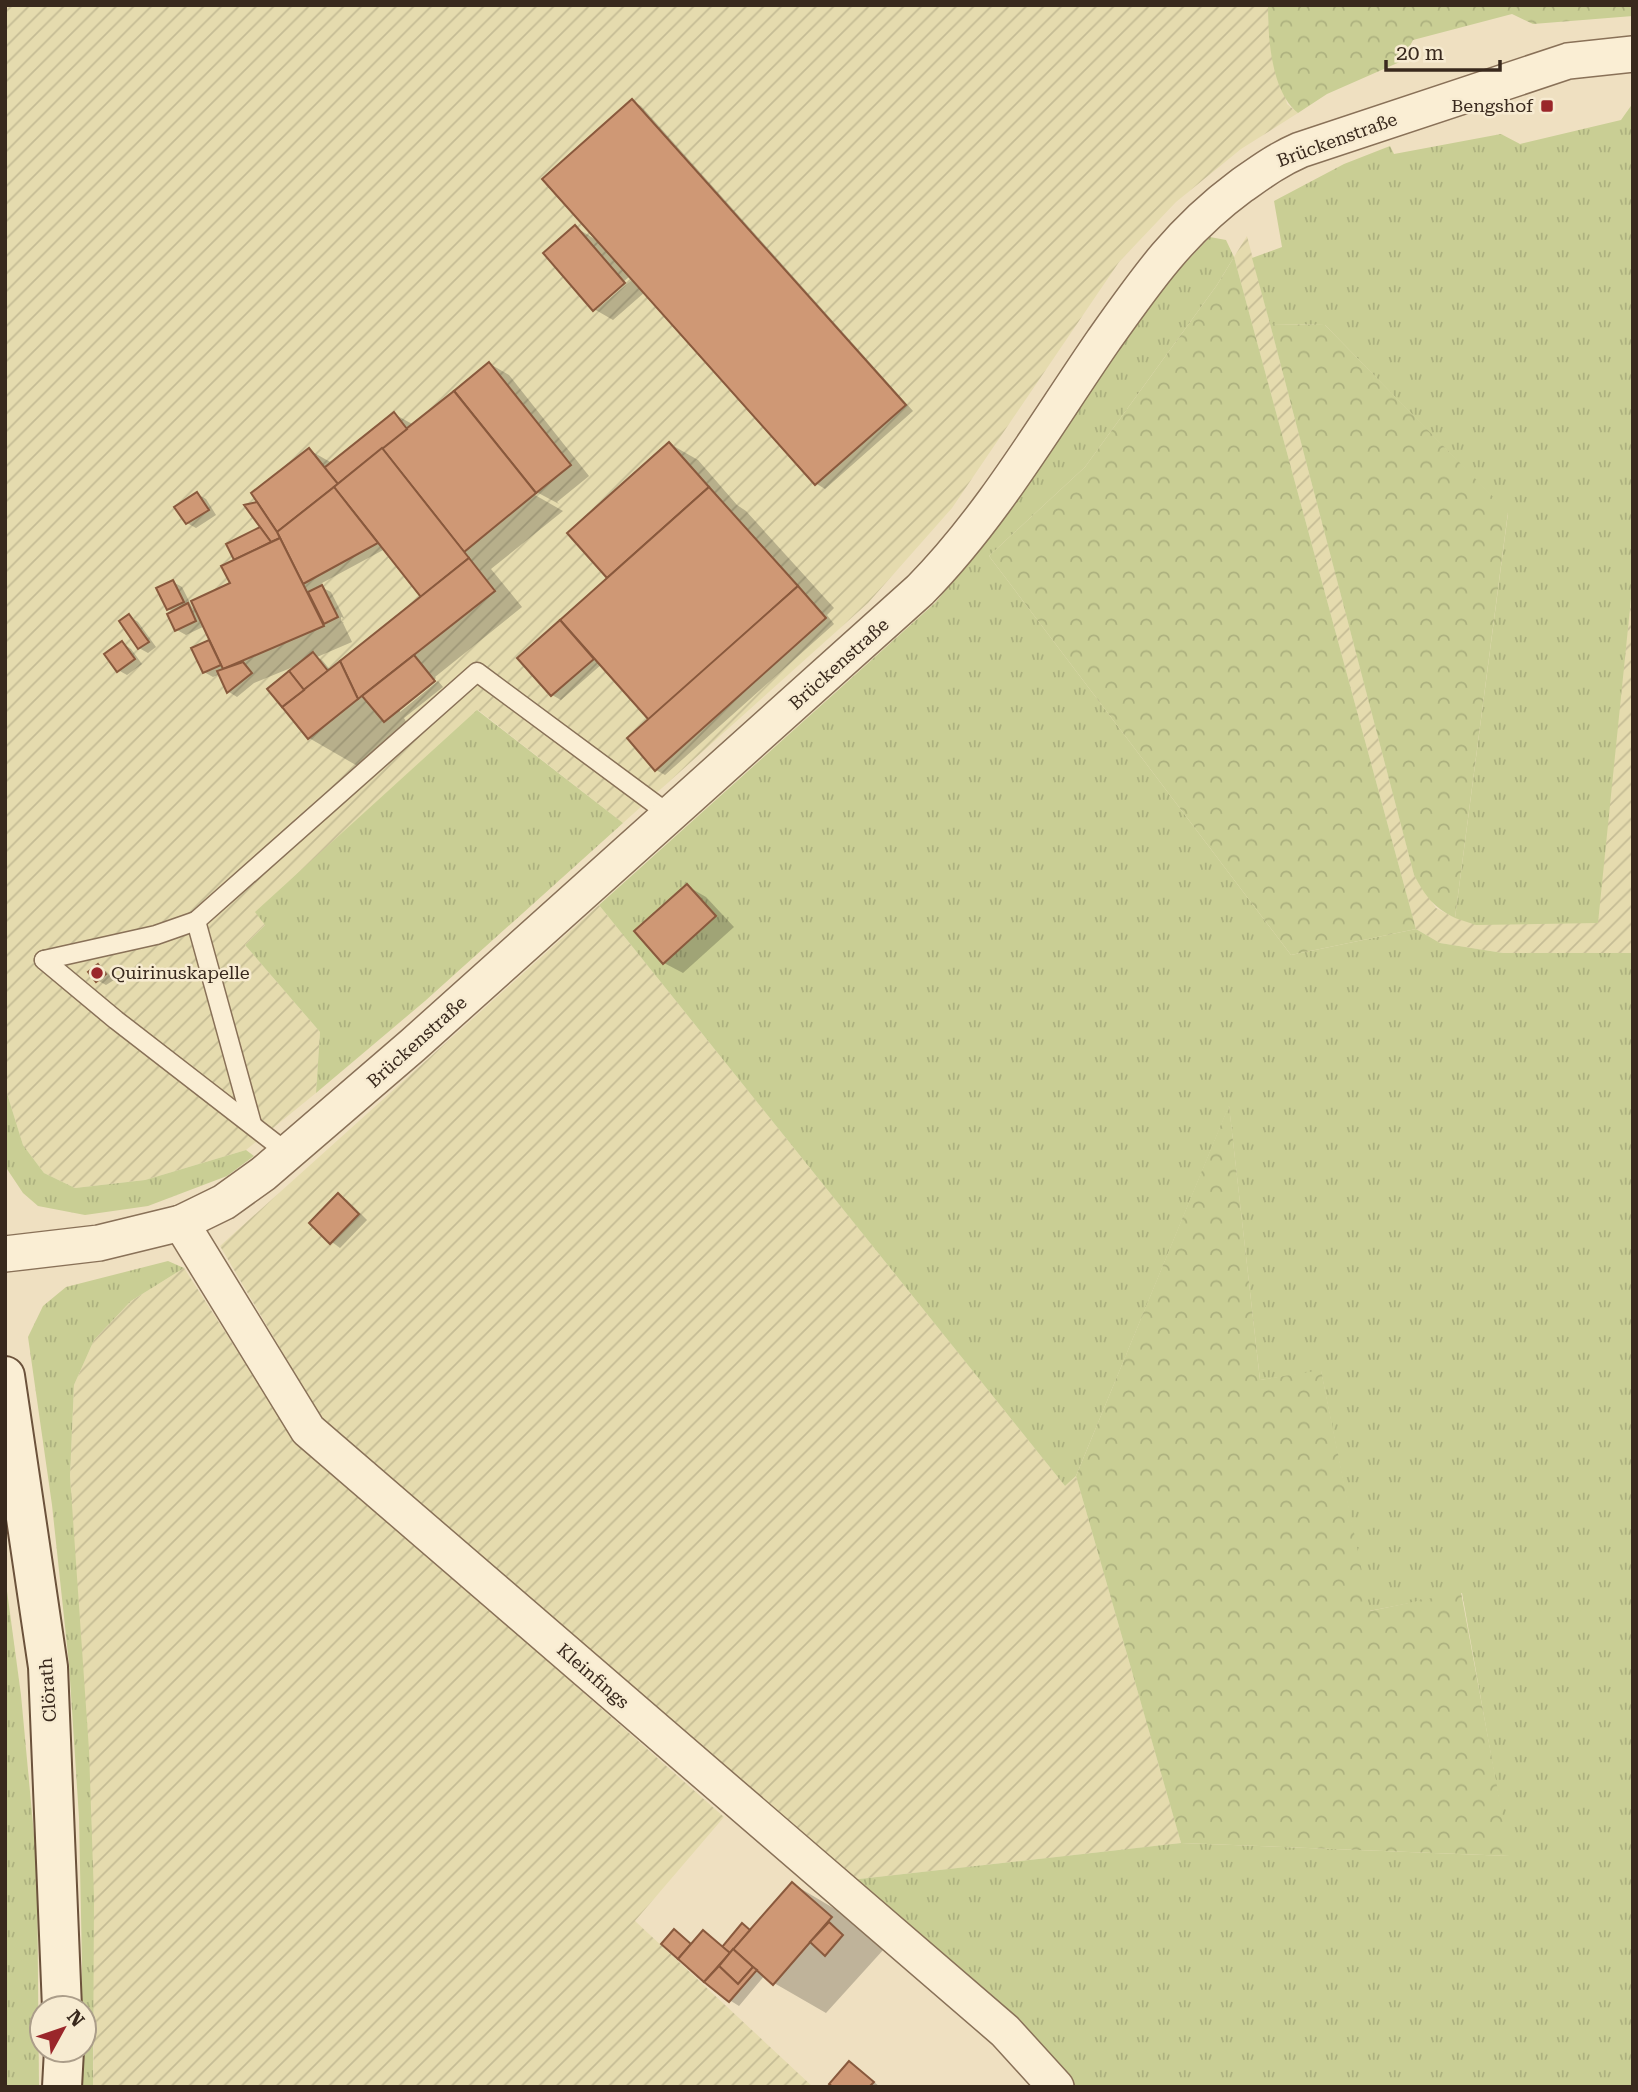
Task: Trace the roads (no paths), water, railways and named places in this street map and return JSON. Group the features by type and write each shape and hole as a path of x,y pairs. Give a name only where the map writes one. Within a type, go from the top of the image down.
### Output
{"main road":[{"name":"Clörath","path":"5,1376 48,1667 61,1994"},
{"path":"62,2087 63,2064"}],"street":[{"name":"Brückenstraße","path":"5,1254 99,1243 181,1223 224,1202 289,1154 871,636 937,572 991,505 1152,271 1187,233 1227,196 1276,160 1300,150 1568,61 1633,54"},
{"name":"Kleinfings","path":"181,1223 308,1430 1005,2031 1056,2087"}],"lane":[{"path":"289,1154 124,1027 44,960 156,935 196,921 477,672 670,815"},
{"path":"196,921 252,1124"}],"place":[{"name":"Bengshof","path":"1547,106"},
{"name":"Quirinuskapelle","path":"97,973"}]}
